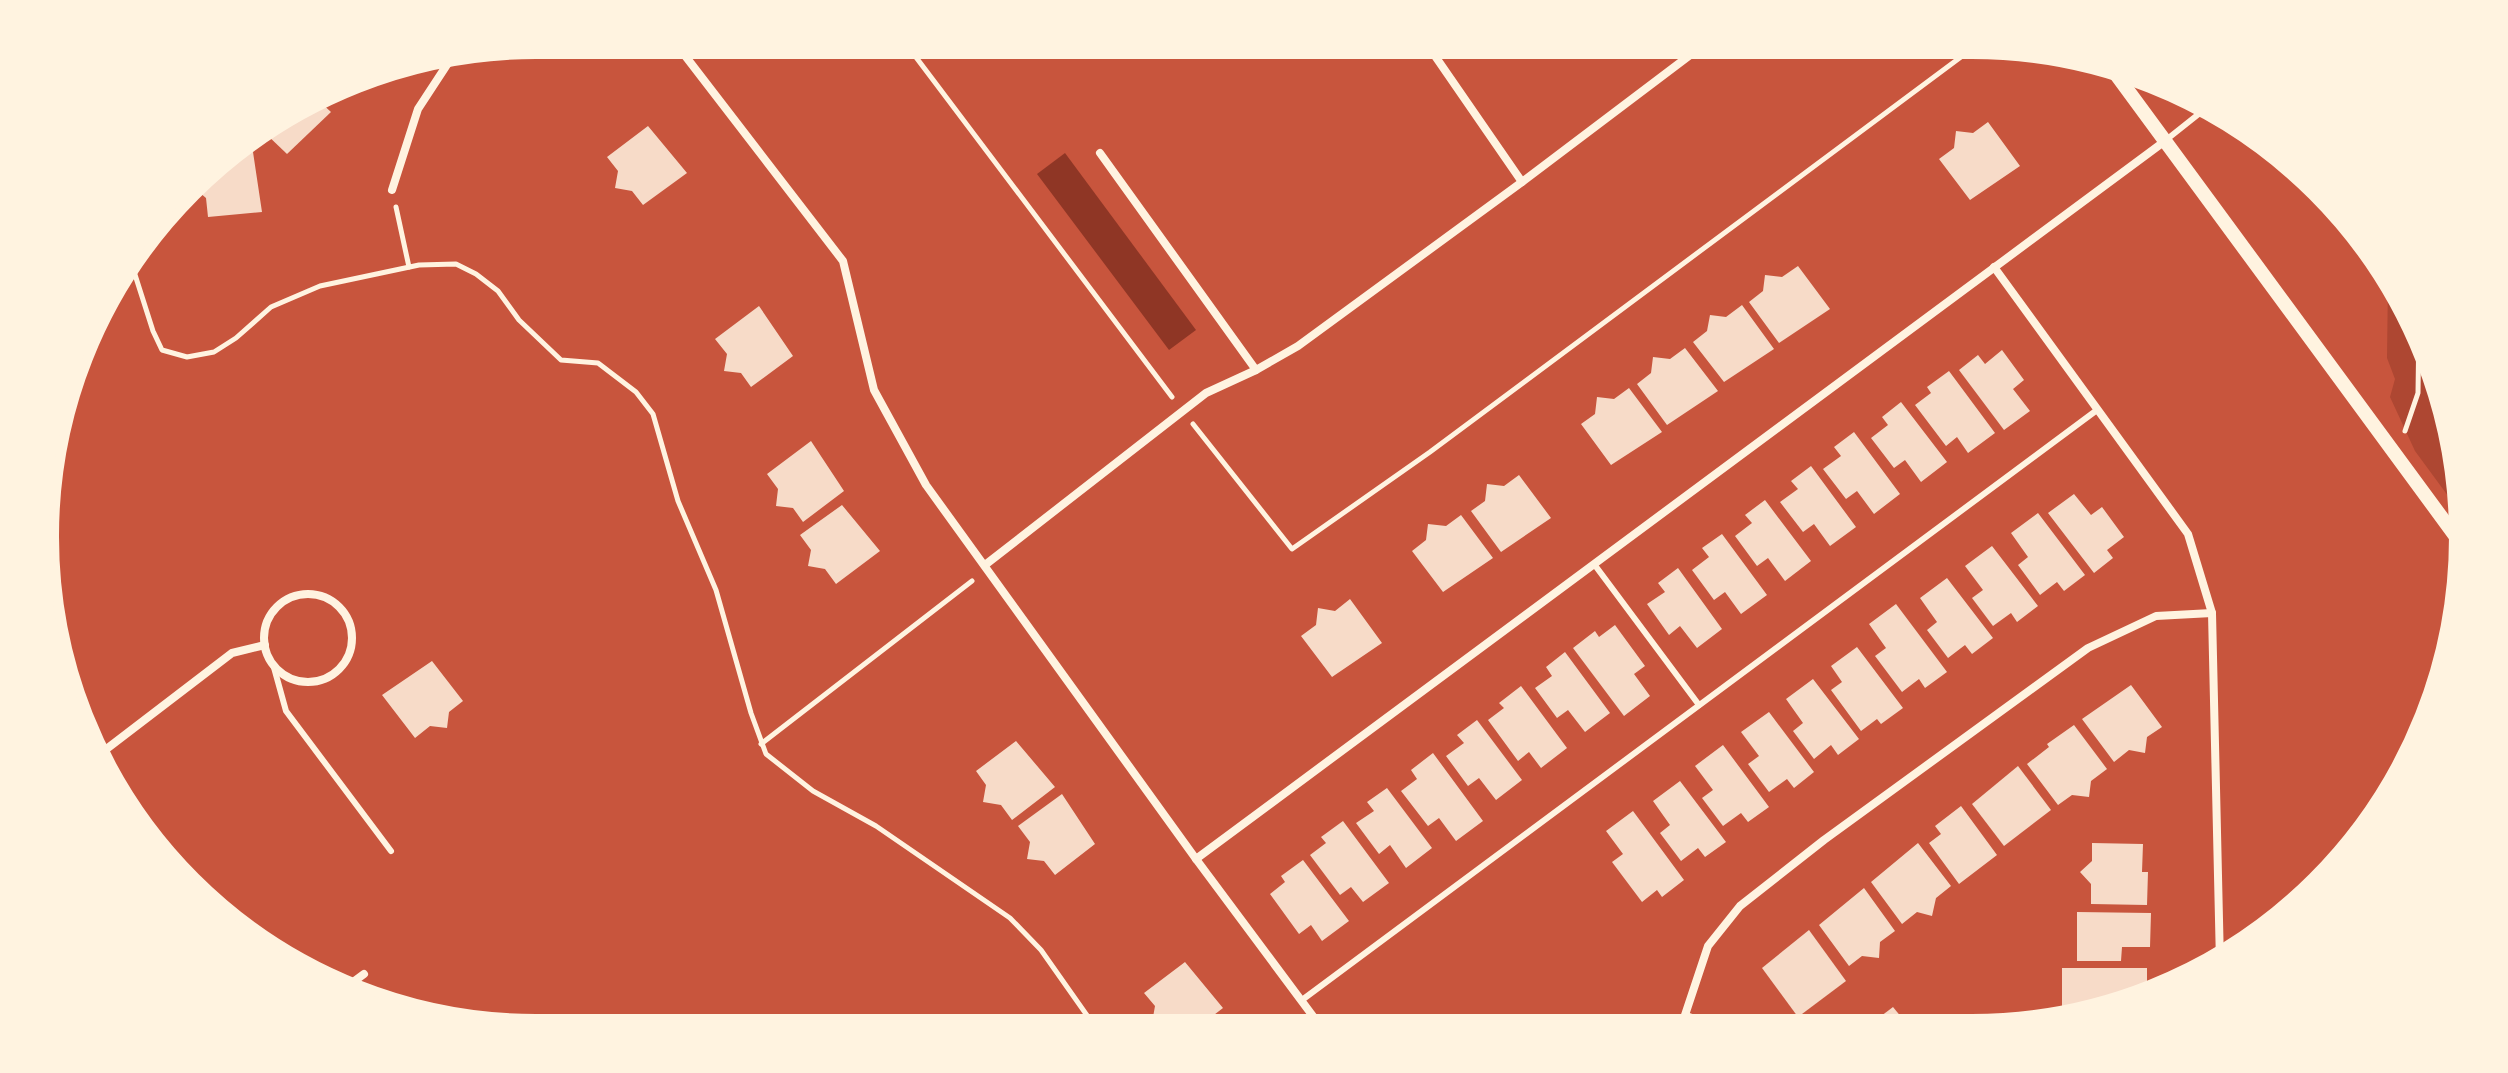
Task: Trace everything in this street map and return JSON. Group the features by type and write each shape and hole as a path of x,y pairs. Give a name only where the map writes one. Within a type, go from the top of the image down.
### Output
{"street":[{"path":"684,54 843,261 874,390 926,485 1315,1019"},
{"path":"1434,54 1522,182"},
{"path":"986,567 1206,393 1298,346 1691,54"},
{"path":"392,190 418,109 449,62"},
{"path":"2119,77 2454,534"},
{"path":"1196,859 2166,140"},
{"path":"1100,153 1256,370"},
{"path":"1994,267 2188,534 2212,613 2220,950"},
{"path":"318,595 334,603 349,620 352,640 346,661 330,676 307,683 283,675 273,664 265,645 267,623 275,610 293,597 318,595"},
{"path":"1685,1019 1708,946 1740,906 1824,840 2088,648 2156,616 2212,613"},
{"path":"104,751 232,653 265,645"},
{"path":"353,982 364,974"},
{"path":"1686,1016 1695,1019"}],"lane":[{"path":"2166,140 2201,112"},
{"path":"1302,1000 2097,410"},
{"path":"1594,564 1699,705"},
{"path":"273,664 286,711 391,851"}],"path":[{"path":"914,54 1183,411 1292,549 1443,442 1965,54"},
{"path":"392,190 409,267"},
{"path":"134,270 162,350 187,357 214,352 236,338 271,307 320,286 409,267 456,264 476,274 498,291 519,320 561,360 598,363 636,392 653,414 678,501 716,590 766,754 813,791 876,826 1010,918 1041,950 1090,1019"},
{"path":"2391,450 2408,428 2418,393 2419,356"},
{"path":"761,744 986,567"}],"shaded area":[{"path":"1065,153 1196,330 1169,350 1037,174"},
{"path":"2388,293 2417,352 2438,412 2453,502 2415,451 2390,397 2395,379 2387,358"}],"building":[{"path":"323,104 331,112 287,154 268,135"},
{"path":"1988,122 2020,166 1970,200 1939,159 1954,148 1956,131 1973,133"},
{"path":"648,126 687,173 643,205 632,191 615,188 618,171 607,157"},
{"path":"253,152 262,212 208,217 206,198 199,192 244,153"},
{"path":"1798,266 1830,309 1779,343 1749,302 1763,291 1765,275 1782,277"},
{"path":"1742,305 1774,349 1724,382 1693,342 1707,331 1710,315 1726,317"},
{"path":"759,306 793,356 751,387 741,373 724,371 727,354 715,339"},
{"path":"1685,348 1718,391 1667,425 1637,384 1651,373 1653,357 1670,359"},
{"path":"2002,350 2024,380 2013,389 2030,411 2004,430 1959,370 1978,355 1985,364"},
{"path":"1949,371 1995,433 1968,453 1957,437 1946,446 1915,405 1931,393 1927,387"},
{"path":"1629,388 1662,432 1611,465 1581,424 1595,414 1597,397 1614,399"},
{"path":"1901,402 1947,462 1921,482 1905,460 1894,468 1871,438 1888,425 1882,417"},
{"path":"1854,432 1900,494 1874,514 1857,491 1846,499 1823,469 1841,456 1834,447"},
{"path":"811,441 844,491 803,522 793,508 776,506 778,489 767,474"},
{"path":"1811,466 1856,527 1830,546 1814,524 1803,532 1780,502 1798,489 1791,481"},
{"path":"1519,475 1551,518 1501,552 1471,511 1485,501 1487,484 1504,486"},
{"path":"2074,494 2091,515 2102,507 2124,537 2107,550 2113,558 2094,573 2048,513"},
{"path":"1765,500 1811,561 1785,581 1768,558 1757,566 1735,536 1752,523 1745,515"},
{"path":"842,505 880,551 836,584 825,569 808,566 811,550 800,535"},
{"path":"2038,513 2085,575 2064,591 2057,582 2040,595 2018,565 2028,557 2011,533"},
{"path":"1461,515 1493,558 1443,592 1412,551 1426,540 1428,524 1446,526"},
{"path":"1722,534 1767,595 1741,614 1725,592 1714,600 1692,570 1709,557 1702,548"},
{"path":"1992,546 2038,606 2017,622 2011,613 1993,626 1972,598 1983,590 1965,566"},
{"path":"1678,568 1722,629 1697,648 1680,626 1669,635 1647,604 1665,592 1658,583"},
{"path":"1947,578 1993,638 1972,654 1965,645 1948,658 1927,630 1937,622 1920,598"},
{"path":"1350,599 1382,643 1332,677 1301,636 1316,625 1318,608 1335,611"},
{"path":"1896,604 1947,672 1925,688 1919,679 1902,692 1875,656 1886,648 1869,624"},
{"path":"1615,625 1645,666 1634,674 1650,696 1624,716 1573,648 1595,631 1599,637"},
{"path":"1857,647 1903,708 1881,724 1877,719 1861,731 1831,690 1842,682 1831,666"},
{"path":"1565,652 1610,713 1585,732 1568,710 1557,718 1535,688 1552,676 1546,667"},
{"path":"432,661 463,701 449,712 447,728 430,726 415,738 382,695"},
{"path":"1813,679 1859,739 1838,755 1831,745 1814,759 1793,731 1803,723 1786,699"},
{"path":"2131,685 2162,727 2147,737 2145,753 2129,750 2114,762 2082,719"},
{"path":"1521,686 1567,748 1541,768 1529,752 1518,761 1488,720 1504,708 1499,703"},
{"path":"1769,712 1814,772 1794,788 1787,779 1769,792 1748,764 1759,756 1741,732"},
{"path":"1477,720 1522,780 1496,800 1479,778 1468,786 1446,756 1464,743 1457,735"},
{"path":"2074,725 2107,769 2091,781 2089,797 2072,795 2058,805 2027,764 2049,747 2047,744"},
{"path":"1016,741 1055,787 1012,820 1001,805 983,802 986,785 976,771"},
{"path":"1723,745 1769,807 1748,822 1741,813 1723,826 1702,798 1713,790 1695,766"},
{"path":"1433,753 1483,821 1456,841 1439,818 1428,826 1401,791 1417,779 1411,770"},
{"path":"2018,766 2051,810 2004,846 1972,804"},
{"path":"1680,781 1726,842 1705,857 1698,848 1681,861 1660,833 1670,825 1653,801"},
{"path":"1387,788 1432,848 1406,868 1390,845 1379,854 1356,823 1374,811 1367,802"},
{"path":"1062,794 1095,844 1055,875 1044,861 1027,859 1030,842 1018,826"},
{"path":"1961,806 1997,855 1959,884 1929,843 1941,834 1935,826"},
{"path":"1633,811 1684,880 1662,897 1657,890 1642,902 1612,862 1623,854 1606,831"},
{"path":"1343,821 1389,883 1363,902 1351,887 1340,895 1310,855 1326,843 1321,837"},
{"path":"1918,843 1951,886 1936,898 1932,916 1917,912 1902,924 1871,882"},
{"path":"2092,843 2143,844 2142,872 2148,872 2147,905 2091,904 2091,884 2080,872 2092,861"},
{"path":"1303,860 1349,921 1322,941 1311,925 1299,934 1270,894 1285,882 1281,876"},
{"path":"1864,888 1895,931 1880,942 1879,958 1862,956 1849,966 1819,925"},
{"path":"2077,912 2151,913 2150,947 2122,947 2121,961 2077,961"},
{"path":"1809,930 1846,981 1798,1017 1762,968"},
{"path":"1185,962 1223,1008 1209,1019 1153,1019 1155,1006 1144,993"},
{"path":"2062,968 2147,968 2147,985 2062,1011"},
{"path":"1893,1007 1903,1019 1877,1019"}]}
